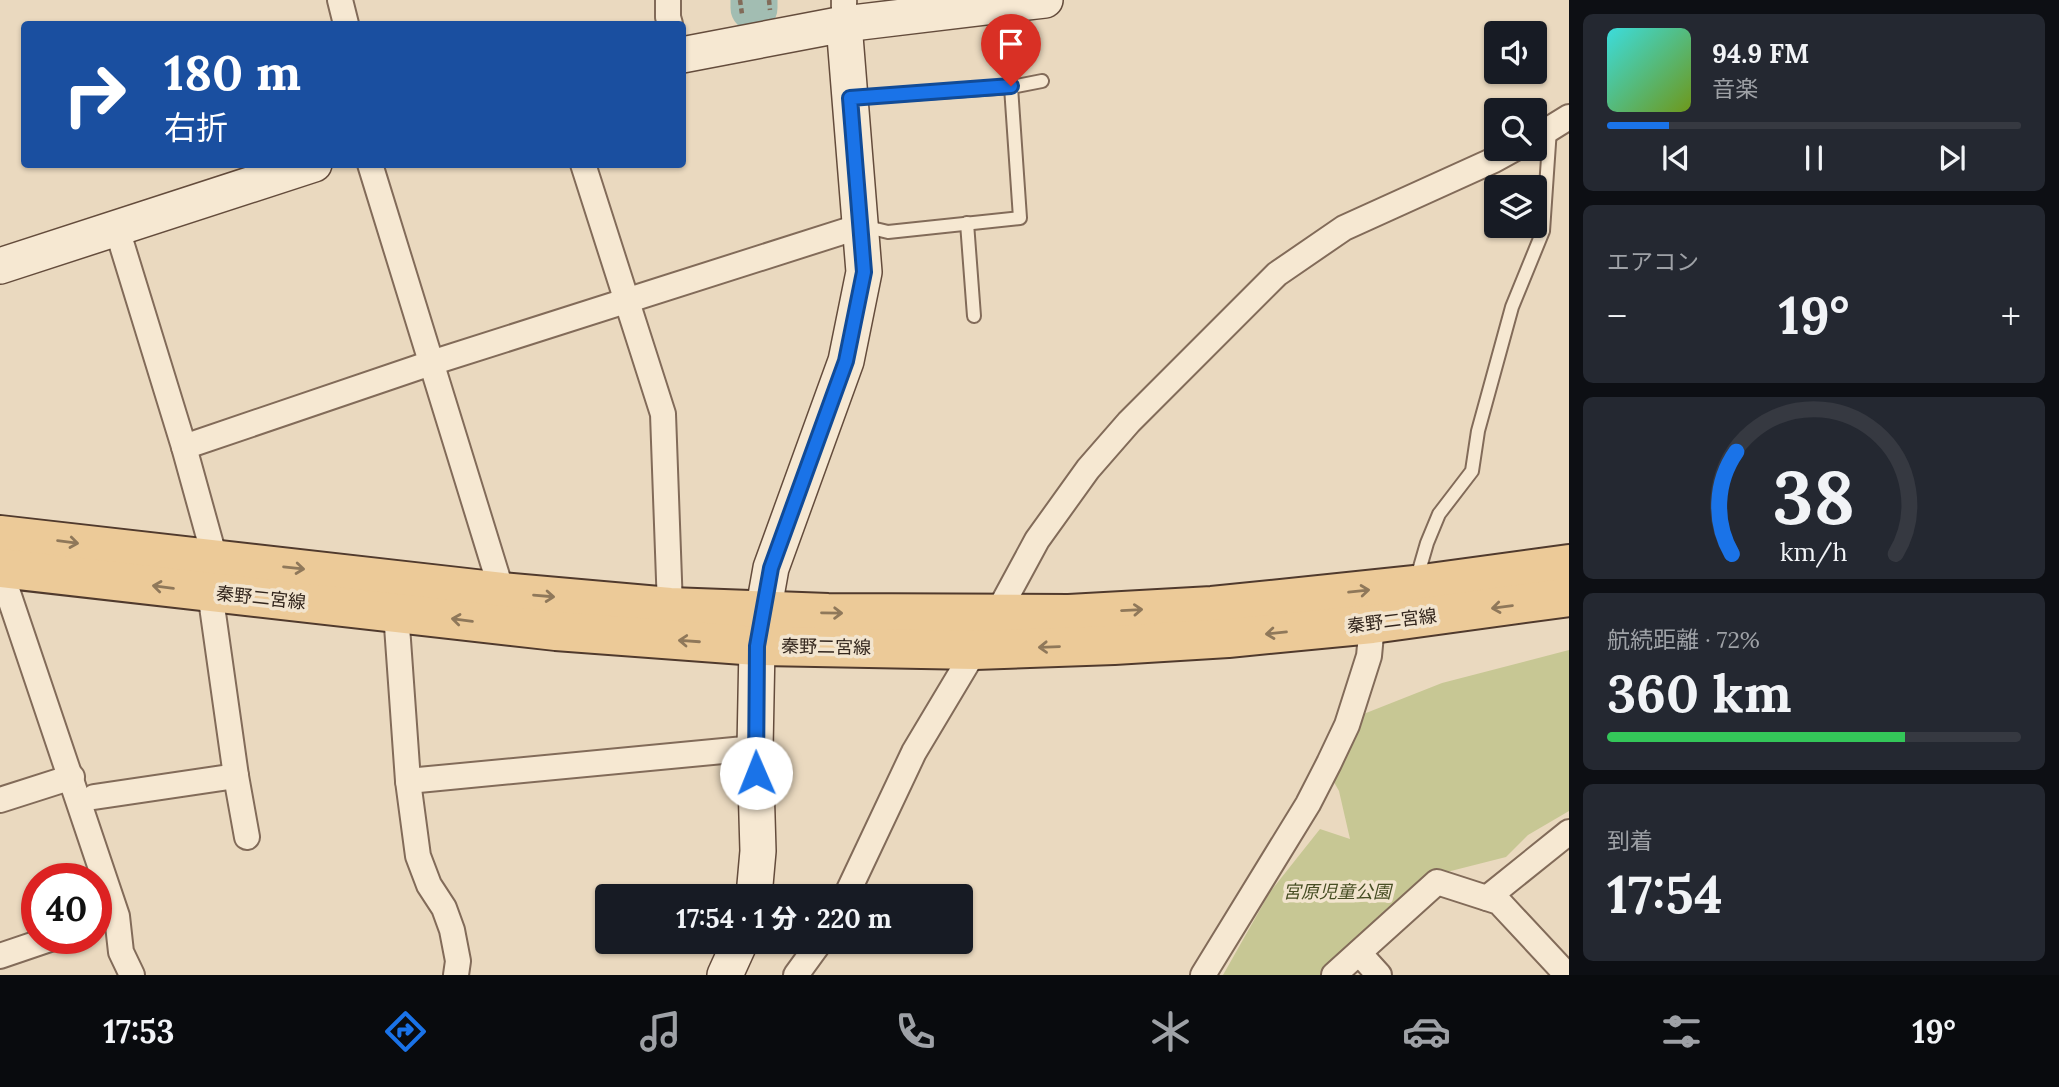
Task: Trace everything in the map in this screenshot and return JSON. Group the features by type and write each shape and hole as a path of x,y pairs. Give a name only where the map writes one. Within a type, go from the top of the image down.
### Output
{"main road":[{"name":"秦野二宮線","path":"0,535 396,612 556,631 760,628 975,650 1228,638 1372,624 1569,597"},
{"name":"秦野二宮線","path":"0,568 213,576 502,592 670,607 760,628 828,614 1069,614 1212,606 1415,585 1569,564"}],"street":[{"path":"340,0 345,21"},
{"path":"668,0 669,21"},
{"path":"686,54 844,12 1045,0"},
{"path":"755,884 758,851 755,748 760,628 771,568 846,361 864,272 844,12"},
{"path":"998,614 1037,540 1088,469 1129,422 1277,274 1344,228 1492,161"},
{"path":"0,266 302,168"},
{"path":"371,168 502,592"},
{"path":"584,168 663,414 670,607"},
{"path":"184,447 431,363 861,226"},
{"path":"117,229 184,447 213,576 236,776 247,837"},
{"path":"0,568 72,777 93,863"},
{"path":"396,612 408,781 418,856 429,885 444,908 452,930 458,961 456,975"},
{"path":"1203,975 1308,804 1329,763 1347,724 1369,656 1372,624"},
{"path":"852,884 914,752 975,650"},
{"path":"408,781 755,748"},
{"path":"94,797 236,776"},
{"path":"0,800 72,777"},
{"path":"1487,898 1569,832"},
{"path":"1334,975 1437,882 1499,902 1567,975"},
{"path":"112,931 132,975"},
{"path":"0,956 21,949"},
{"path":"1359,953 1379,975"},
{"path":"725,975 735,954"},
{"path":"796,975 811,954"}],"lane":[{"path":"850,98 1011,86 1042,81"},
{"path":"861,226 888,232 1020,218 1011,86"},
{"path":"1415,585 1439,514 1472,471 1478,431 1512,307 1543,231 1551,128"},
{"path":"967,223 974,316"}],"green space":[{"name":"宮原児童公園","path":"1569,650 1569,811 1528,835 1506,857 1439,874 1325,975 1223,975 1270,892 1320,829 1350,839 1339,791 1321,759 1361,715 1442,683"}],"waterway":[{"path":"754,0 754,8"}],"route":[{"path":"756,773 757,646 771,568 846,361 864,272 850,98 1011,86"}]}
